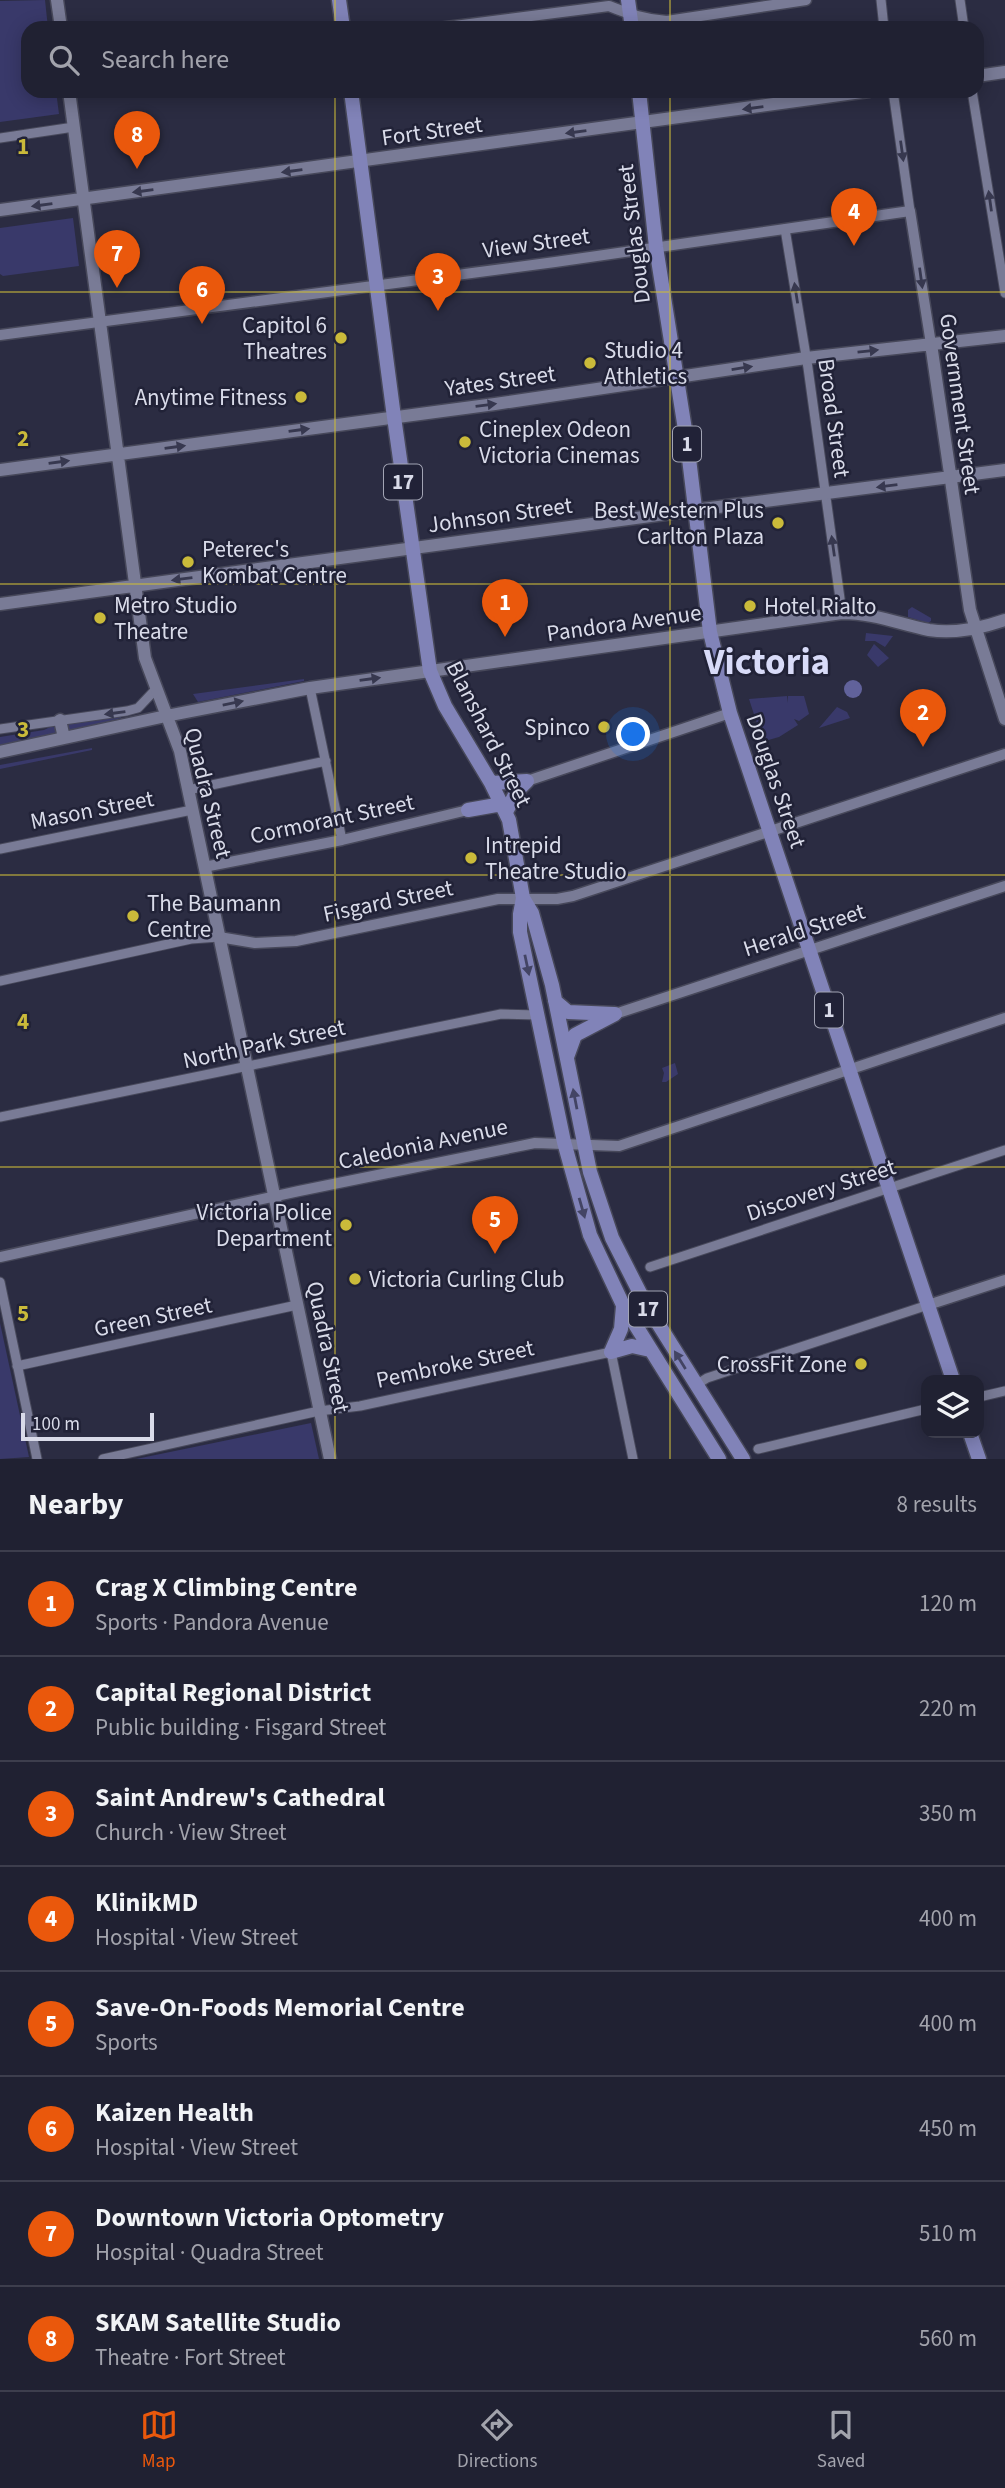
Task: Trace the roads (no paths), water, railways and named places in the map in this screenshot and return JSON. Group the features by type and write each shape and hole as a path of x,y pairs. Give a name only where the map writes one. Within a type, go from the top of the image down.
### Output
{"main road":[{"path":"57,0 60,21"},
{"path":"339,0 342,21"},
{"path":"984,75 1005,72"},
{"name":"Quadra Street","path":"70,98 145,658 155,690 176,738 330,1459"},
{"name":"Blanshard Street","path":"352,98 430,671 445,706 498,797 523,898 538,929 597,1197 622,1260 644,1301 743,1459"},
{"name":"Douglas Street","path":"640,98 656,247 677,378 710,632 730,713 951,1375"},
{"name":"Fort Street","path":"0,211 820,98"},
{"name":"Yates Street","path":"0,470 806,358 1005,336"},
{"path":"934,368 943,348 952,342"},
{"name":"Government Street","path":"930,344 966,592 974,627 1005,719"},
{"name":"Johnson Street","path":"0,604 1005,471"},
{"name":"Pandora Avenue","path":"0,752 310,688 842,614 873,615 929,630 974,627 1005,620"},
{"path":"60,720 64,738"},
{"path":"468,810 527,781"},
{"path":"498,797 517,792 527,781"},
{"name":"Blanshard Street","path":"523,898 520,932 564,1142 590,1235 623,1305 719,1459"},
{"path":"555,1001 568,1012 615,1014"},
{"path":"566,1057 575,1035 615,1014"},
{"path":"611,1352 619,1339 623,1305"},
{"path":"611,1352 632,1346 650,1350"},
{"path":"689,1411 691,1395 696,1385"},
{"path":"972,1438 979,1459"}],"street":[{"path":"493,21 610,6 651,20 667,21 801,0"},
{"path":"881,0 883,21"},
{"path":"960,0 963,21"},
{"name":"Government Street","path":"894,98 930,344"},
{"path":"973,98 1005,293"},
{"path":"0,138 74,127"},
{"name":"View Street","path":"0,335 376,286 910,211"},
{"name":"Broad Street","path":"785,229 842,614"},
{"path":"310,688 342,840"},
{"path":"0,729 138,708 155,690"},
{"path":"527,781 730,713"},
{"name":"Fisgard Street","path":"219,937 264,943 296,941 498,900 573,896 1005,754"},
{"path":"188,790 326,761"},
{"name":"Mason Street","path":"0,849 192,810"},
{"name":"Cormorant Street","path":"204,867 342,840 468,810"},
{"name":"Herald Street","path":"615,1014 1005,886"},
{"path":"0,981 191,939 219,937"},
{"name":"North Park Street","path":"0,1118 501,1014 537,1015"},
{"name":"Caledonia Avenue","path":"0,1257 274,1196 535,1143 620,1146 1005,1018"},
{"name":"Discovery Street","path":"650,1267 1005,1150"},
{"path":"696,1385 706,1378 1005,1280"},
{"path":"0,1282 37,1459"},
{"name":"Green Street","path":"18,1366 297,1305"},
{"path":"611,1352 633,1459"},
{"name":"Pembroke Street","path":"103,1459 319,1411 360,1406 611,1352"},
{"path":"984,1396 1005,1391"},
{"path":"758,1448 921,1410"}],"water":[{"path":"853,680 859,683 862,689 859,695 853,698 847,695 844,689 847,683"}],"place":[{"name":"SKAM Satellite Studio","path":"137,169"},
{"name":"KlinikMD","path":"854,246"},
{"name":"Downtown Victoria Optometry","path":"117,288"},
{"name":"Saint Andrew's Cathedral","path":"438,311"},
{"name":"Kaizen Health","path":"202,324"},
{"name":"Capitol 6 Theatres","path":"341,338"},
{"name":"Studio 4 Athletics","path":"590,363"},
{"name":"Anytime Fitness","path":"301,397"},
{"name":"Cineplex Odeon Victoria Cinemas","path":"465,442"},
{"name":"Best Western Plus Carlton Plaza","path":"778,523"},
{"name":"Peterec's Kombat Centre","path":"188,562"},
{"name":"Hotel Rialto","path":"750,606"},
{"name":"Metro Studio Theatre","path":"100,618"},
{"name":"Crag X Climbing Centre","path":"505,637"},
{"name":"Spinco","path":"604,727"},
{"name":"Capital Regional District","path":"923,747"},
{"name":"Intrepid Theatre Studio","path":"471,858"},
{"name":"The Baumann Centre","path":"133,916"},
{"name":"Victoria Police Department","path":"346,1225"},
{"name":"Save-On-Foods Memorial Centre","path":"495,1254"},
{"name":"Victoria Curling Club","path":"355,1279"},
{"name":"CrossFit Zone","path":"861,1364"}],"district":[{"name":"Victoria","path":"767,662"}]}
